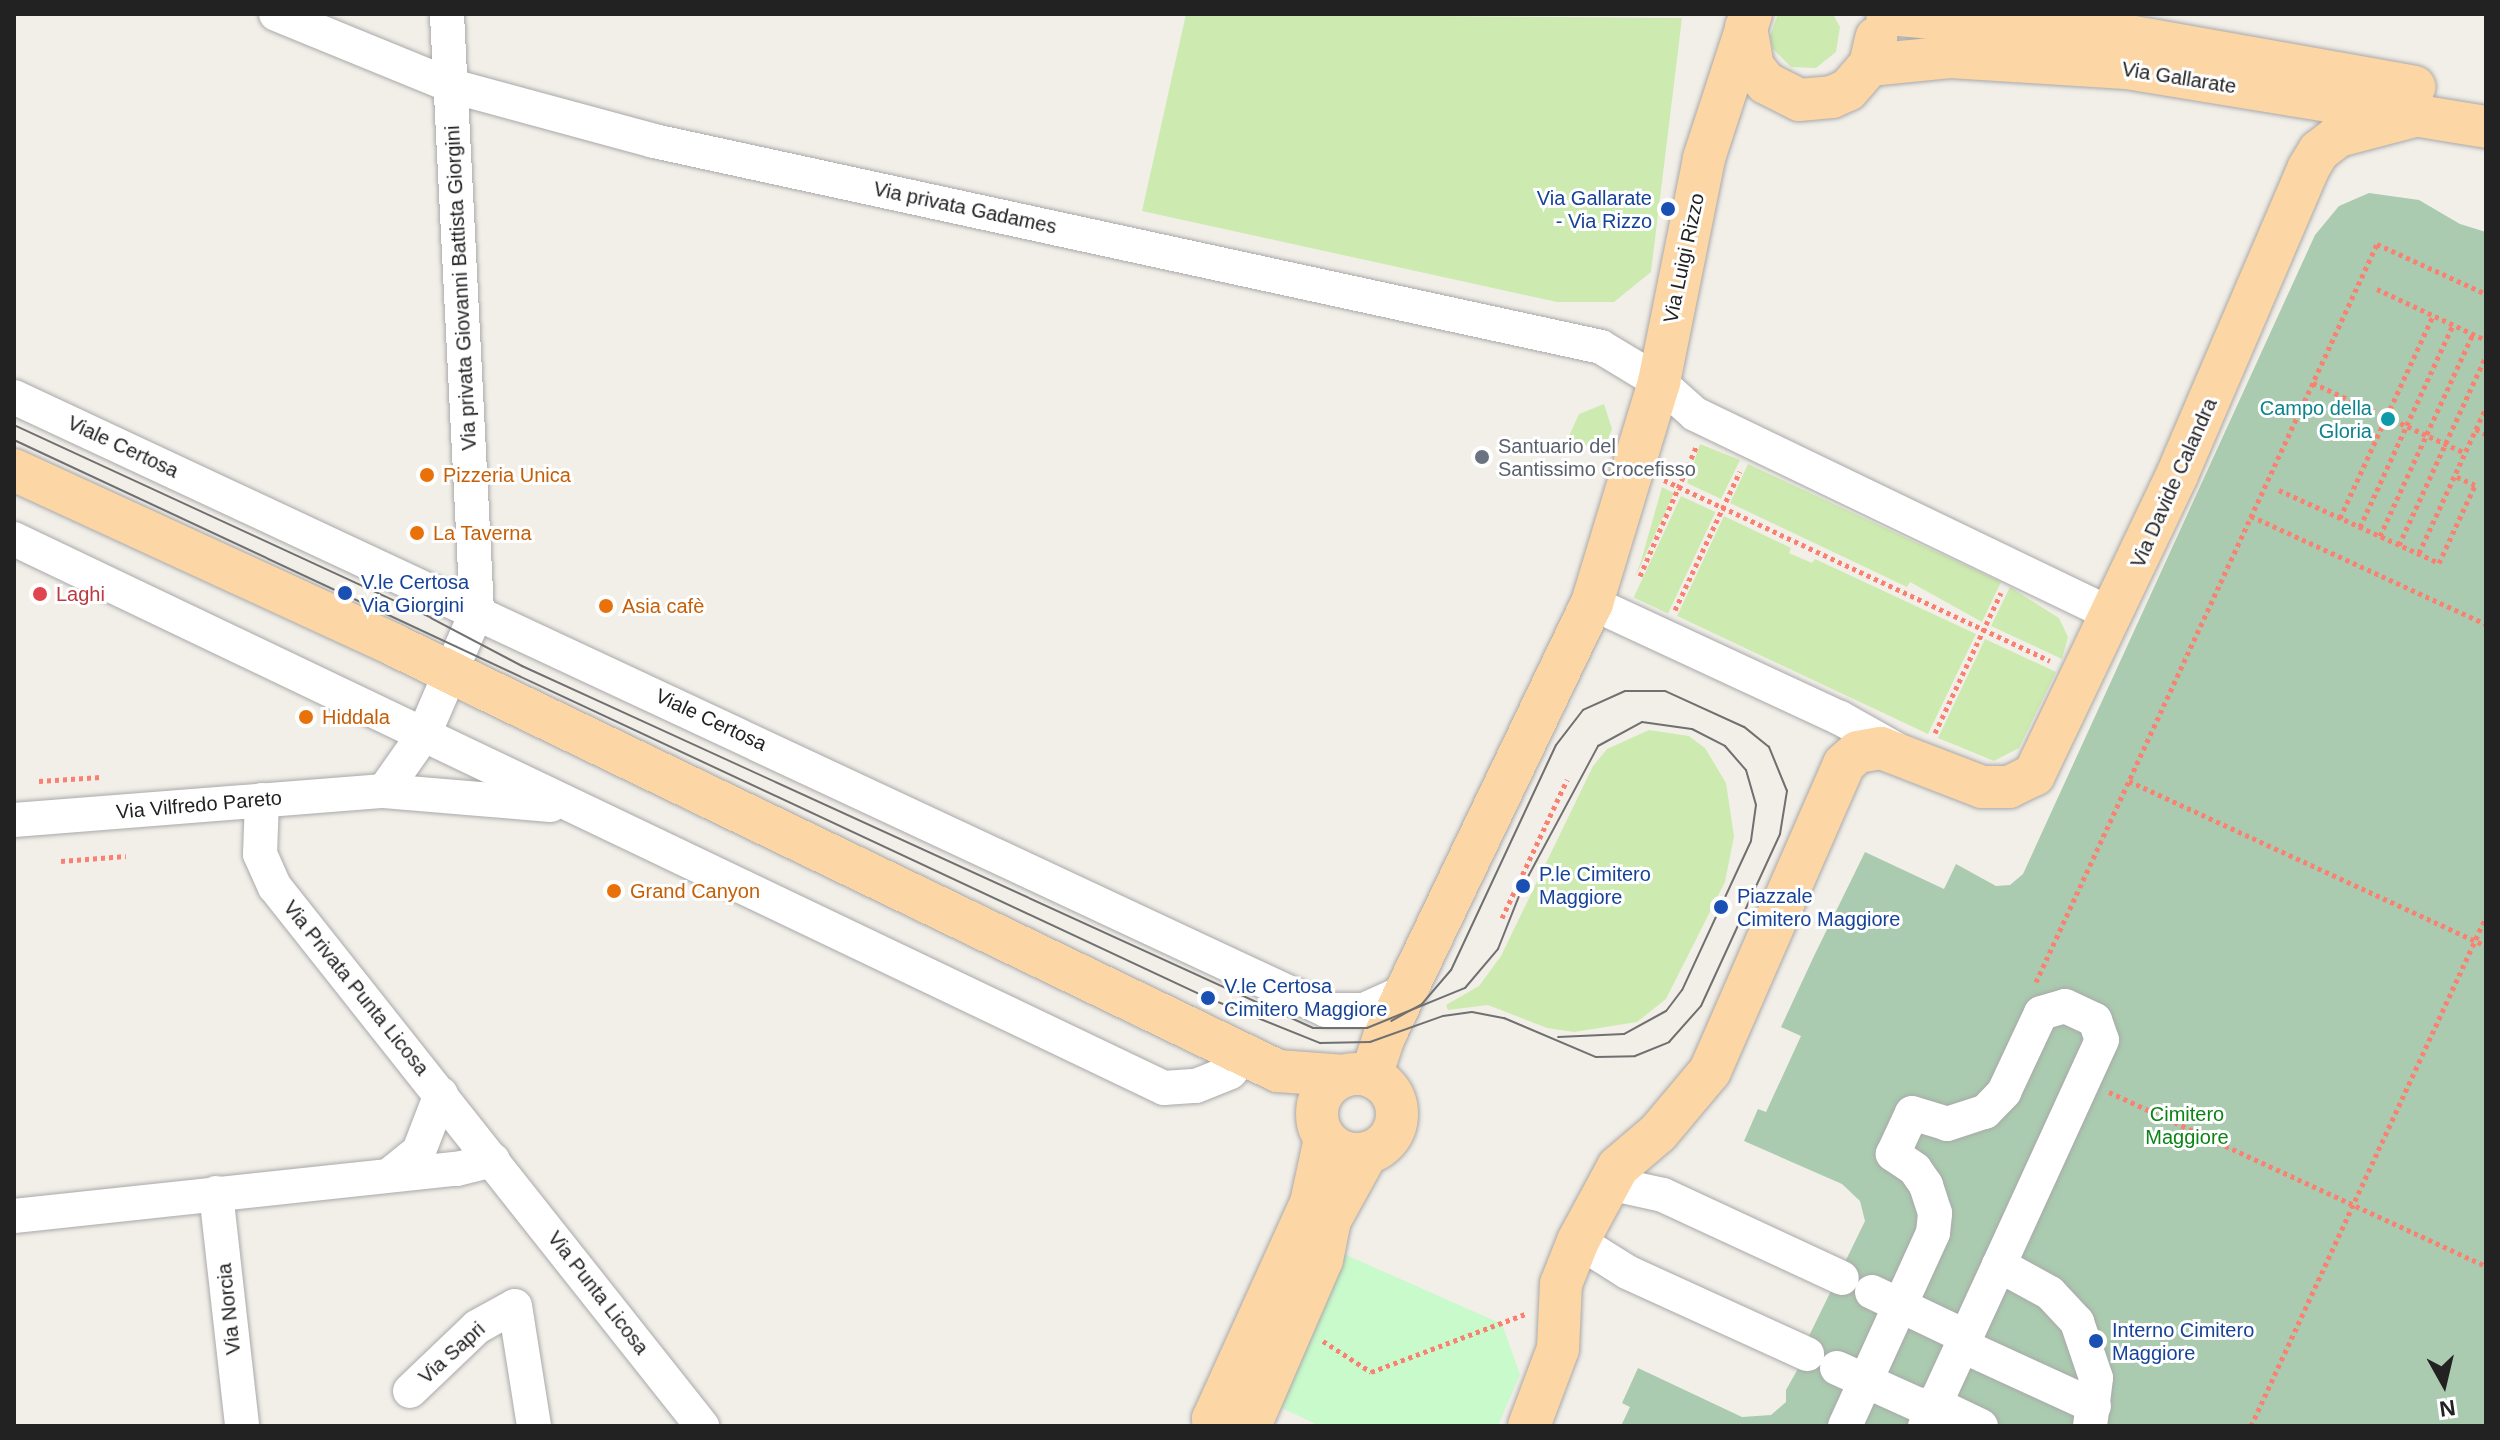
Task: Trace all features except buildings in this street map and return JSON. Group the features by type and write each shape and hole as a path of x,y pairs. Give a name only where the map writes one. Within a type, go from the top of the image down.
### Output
{"main road":[{"path":"1748,20 1753,67 1783,94 1815,101 1848,90 1870,65 1876,39 1873,14"},
{"name":"Via Gallarate","path":"1887,14 2129,36 2486,101"},
{"path":"2037,14 2129,36"},
{"name":"Via Luigi Rizzo","path":"1659,382 1712,136 1748,20"},
{"name":"Via Gallarate","path":"1870,65 1950,57 2126,68 2486,127"},
{"path":"1712,136 1783,94"},
{"name":"Via Davide Calandra","path":"1914,748 1982,787 2009,787 2034,775 2114,616 2239,338 2308,169 2319,151 2338,136 2418,115"},
{"path":"1222,1424 1311,1203 1324,1092 1358,1076 1408,990 1592,603 1659,382"},
{"path":"14,470 1262,1063 1358,1076 1394,1097 1397,1120 1387,1141 1367,1153 1330,1220 1322,1260 1294,1322 1222,1424"},
{"path":"1529,1426 1558,1349 1561,1284 1578,1241 1608,1183 1710,1071 1844,764 1868,749 1914,748"},
{"path":"1262,1063 1348,1153 1367,1153"}],"street":[{"name":"Via privata Gadames","path":"276,14 452,86 654,141 1601,347 1659,382"},
{"name":"Via privata Giovanni Battista Giorgini","path":"447,14 477,611"},
{"path":"1659,382 1695,414 2114,616"},
{"name":"Viale Certosa","path":"14,397 1326,1010 1364,1010 1408,990"},
{"path":"14,539 1164,1088 1196,1086 1262,1063"},
{"path":"1592,603 1840,718 1914,748"},
{"path":"384,791 424,734 477,611"},
{"path":"384,791 570,806"},
{"name":"Via Vilfredo Pareto","path":"14,820 384,791"},
{"name":"Via Privata Punta Licosa","path":"262,800 260,854 269,878 493,1160"},
{"path":"1845,1426 1837,1367 1872,1292 1934,1227 1932,1198 1923,1179 1893,1154 1912,1113 1947,1124 1985,1112 2004,1092 2039,1017 2056,1005 2089,1016 2102,1031 2084,1081 1930,1415"},
{"path":"392,1173 419,1151 441,1094"},
{"path":"14,1216 392,1173 457,1169 493,1160"},
{"name":"Via Punta Licosa","path":"493,1160 702,1426"},
{"path":"1608,1183 1663,1195 1960,1334 1963,1346 2092,1416 2093,1359 2077,1322 2050,1293 1999,1265"},
{"name":"Via Norcia","path":"216,1193 242,1426"},
{"path":"1578,1241 1627,1272 1919,1405 1930,1415 1981,1426"},
{"name":"Via Sapri","path":"410,1391 477,1327 515,1306 534,1426"}],"path":[{"path":"2029,997 2377,244 2486,294"},
{"path":"2377,289 2486,340"},
{"path":"2340,518 2433,316"},
{"path":"2360,527 2453,325"},
{"path":"2380,536 2473,334"},
{"path":"2399,545 2486,356"},
{"path":"2313,383 2465,453"},
{"path":"2419,553 2486,407"},
{"path":"2476,429 2486,434"},
{"path":"1634,588 1696,453 1693,434"},
{"path":"1671,618 1747,455"},
{"path":"1655,492 1664,464"},
{"path":"2279,490 2439,563 2475,485 2455,476"},
{"path":"1660,478 2065,668"},
{"path":"2251,516 2486,624"},
{"path":"1630,576 1635,562"},
{"path":"1914,748 1984,630 2008,578"},
{"path":"39,781 101,777"},
{"path":"1502,918 1567,780"},
{"path":"2129,781 2486,946"},
{"path":"61,861 126,856"},
{"path":"2251,1426 2486,917"},
{"path":"2084,1081 2486,1266"},
{"path":"1294,1322 1371,1372 1526,1314 1533,1301"}],"green space":[{"path":"1186,14 1682,18 1651,272 1614,302 1557,302 1142,211"},
{"path":"1778,14 1833,14 1840,27 1836,52 1816,68 1791,67 1773,49 1770,36"},
{"name":"Cimitero Maggiore","path":"2369,193 2419,200 2460,224 2486,232 2486,1426 1621,1426 1630,1407 1622,1403 1638,1368 1742,1417 1771,1415 1786,1402 1786,1390 1813,1342 1808,1338 1865,1221 1860,1201 1842,1184 1744,1141 1758,1109 1766,1112 1801,1036 1781,1027 1814,956 1865,852 1944,889 1956,864 1996,886 2010,885 2023,874 2315,235 2339,206"},
{"path":"1604,404 1612,429 1605,446 1593,448 1568,438 1579,414"},
{"path":"1700,444 1740,460 1721,499 1687,483"},
{"path":"1748,464 2001,582 1982,622 1910,582 1907,587 1730,503"},
{"path":"1662,487 1674,493 1634,580 1641,561"},
{"path":"1681,496 1715,512 1668,614 1634,598"},
{"path":"1724,516 1791,548 1789,553 1812,563 1815,559 1976,634 1928,734 1677,616"},
{"path":"2010,587 2059,618 2068,637 2062,659 1991,626"},
{"path":"1985,639 2056,672 2019,748 1994,761 1938,738"},
{"path":"1649,730 1689,736 1705,748 1726,783 1734,836 1725,882 1666,999 1637,1022 1574,1032 1547,1028 1488,1005 1448,1010 1446,1005 1479,986 1501,956 1593,766 1607,749"},
{"path":"1301,1235 1502,1324 1520,1374 1498,1426 1320,1426 1237,1387"}],"tram line":[{"path":"14,425 431,618 522,666 1313,1028 1367,1028 1465,988 1498,949 1523,886 1598,746 1642,722 1692,729 1725,746 1746,770 1756,805 1751,841 1682,990 1666,1011 1624,1034 1558,1037"},
{"path":"14,440 1208,998 1320,1043 1370,1042 1443,1016 1472,1012 1504,1018 1596,1057 1635,1056 1669,1042 1701,1006 1780,834 1787,791 1769,747 1744,727 1665,691 1625,691 1583,710 1556,745 1451,970 1422,1004 1391,1021"}],"place":[{"name":"Via Gallarate - Via Rizzo","path":"1668,209"},
{"name":"Campo della Gloria","path":"2388,419"},
{"name":"Santuario del Santissimo Crocefisso","path":"1482,457"},
{"name":"Pizzeria Unica","path":"427,475"},
{"name":"La Taverna","path":"417,533"},
{"name":"V.le Certosa Via Giorgini","path":"345,593"},
{"name":"Laghi","path":"40,594"},
{"name":"Asia cafè","path":"606,606"},
{"name":"Hiddala","path":"306,717"},
{"name":"P.le Cimitero Maggiore","path":"1523,886"},
{"name":"Grand Canyon","path":"614,891"},
{"name":"Piazzale Cimitero Maggiore","path":"1721,907"},
{"name":"V.le Certosa Cimitero Maggiore","path":"1208,998"},
{"name":"Interno Cimitero Maggiore","path":"2096,1341"}]}
